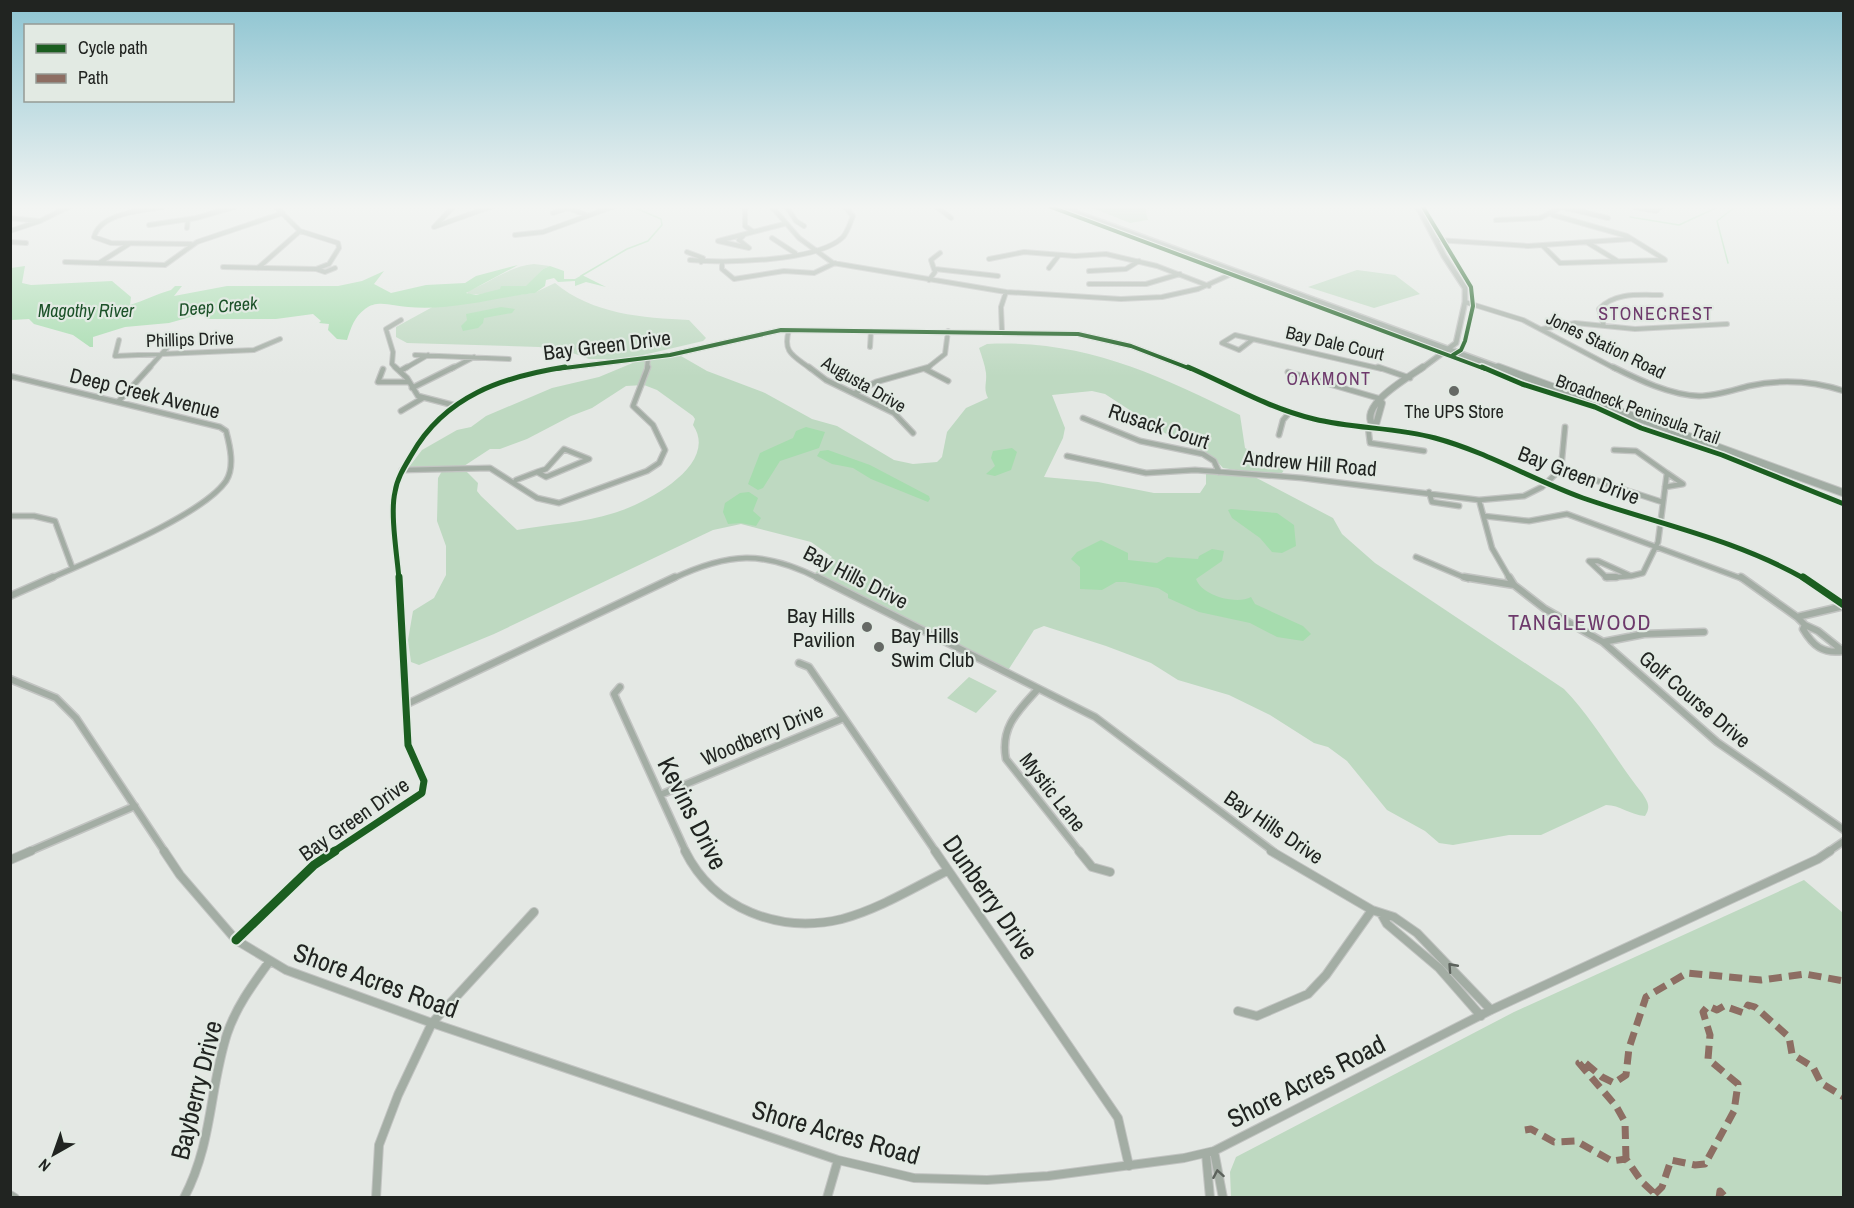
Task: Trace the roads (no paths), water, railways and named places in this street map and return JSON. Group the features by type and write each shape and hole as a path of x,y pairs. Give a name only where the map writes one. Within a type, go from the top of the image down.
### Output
{"main road":[{"path":"1213,263 1844,494"}],"street":[{"path":"88,263 167,263"},
{"path":"258,268 263,263"},
{"path":"723,263 722,269 734,279 784,271 814,273 835,263"},
{"path":"838,263 1006,292 1121,299 1162,297 1209,285 1236,272"},
{"path":"929,280 934,269 932,263"},
{"path":"1049,268 1053,263"},
{"path":"1089,271 1126,269 1135,263"},
{"path":"1146,263 1209,285"},
{"path":"1380,400 1450,350 1456,343 1465,302 1462,281 1449,263"},
{"path":"223,267 316,268 327,265 335,268 325,272 316,268"},
{"path":"934,269 998,276"},
{"path":"1089,284 1138,285 1162,281 1180,274"},
{"path":"1002,332 1000,307 1006,292"},
{"path":"1604,326 1599,309 1607,301 1626,296 1661,295"},
{"name":"Jones Station Road","path":"1465,302 1503,310 1634,377 1681,393 1708,395 1747,386 1795,381 1844,391"},
{"path":"401,320 386,329 393,352 392,364 423,398 453,405"},
{"path":"1542,329 1572,324 1635,329 1727,324"},
{"name":"Bay Green Drive","path":"236,940 314,865 422,793 426,786 425,778 413,761 408,745 394,494 402,470 431,425 453,405 490,385 530,372 564,366 648,358 690,351 754,333 789,330 1073,333 1109,339 1185,366 1290,412 1323,421 1414,433 1463,447 1547,484 1660,522 1728,540 1771,558 1807,578 1844,606"},
{"name":"Augusta Drive","path":"789,330 785,343 788,351 819,376 894,413 913,433"},
{"path":"870,347 871,331"},
{"path":"855,393 875,382 925,369 945,354 948,332"},
{"name":"Bay Dale Court","path":"1252,340 1239,350 1222,343 1235,335 1375,366 1410,378"},
{"path":"118,402 175,339"},
{"name":"Phillips Drive","path":"119,340 115,357 254,350 280,339"},
{"path":"415,355 509,359"},
{"path":"400,371 429,355"},
{"path":"412,388 474,357"},
{"path":"402,470 476,467 502,472 537,497 551,503 584,496 609,482 644,473 657,465 665,450 661,434 652,421 633,406 648,366 648,358"},
{"path":"383,369 378,382 410,382"},
{"path":"925,369 948,381"},
{"path":"1288,372 1380,400"},
{"name":"Deep Creek Avenue","path":"10,376 211,424 226,431 230,458 227,480 208,500 186,513 10,596"},
{"path":"401,411 423,398"},
{"path":"1375,428 1382,403 1380,400"},
{"path":"1280,435 1283,420 1290,412"},
{"name":"Rusack Court","path":"1083,418 1140,441 1203,454 1214,461 1219,472"},
{"path":"1368,427 1370,443 1424,451"},
{"path":"1565,427 1561,469 1662,502"},
{"path":"516,480 537,472 546,469 564,450 568,449 589,459 546,477 537,472"},
{"path":"1614,450 1636,452 1683,484 1665,488"},
{"name":"Andrew Hill Road","path":"1068,456 1146,473 1195,470 1430,492 1479,500 1521,498 1535,493 1561,469"},
{"path":"1630,576 1598,561 1589,561 1605,577 1630,576 1643,573 1656,546 1667,473"},
{"path":"1430,492 1432,502 1459,506"},
{"name":"Golf Course Drive","path":"1479,500 1492,548 1514,585 1545,609 1603,642 1717,742 1844,830"},
{"path":"1484,516 1529,521 1567,514 1739,576 1843,651 1816,649 1803,629 1805,625"},
{"path":"10,516 34,516 55,521 72,567"},
{"name":"Bay Hills Drive","path":"407,704 703,564 750,555 788,563 1095,717 1268,849 1372,910 1394,917 1417,933 1441,955 1491,1010"},
{"path":"1416,557 1471,580 1514,585"},
{"path":"1797,617 1844,606"},
{"path":"1603,642 1644,634 1704,632"},
{"name":"Dunberry Drive","path":"799,663 809,667 1118,1118 1129,1166"},
{"name":"Shore Acres Road","path":"10,679 27,683 56,698 76,718 180,875 236,940 269,962 432,1023 838,1160 914,1178 956,1180 1048,1176 1129,1166 1210,1152 1491,1010 1818,859 1844,841"},
{"name":"Kevins Drive","path":"620,687 614,694 701,879 728,901 758,915 803,923 842,918 886,901 947,871"},
{"name":"Mystic Lane","path":"1038,689 1005,727 1001,743 1006,759 1092,867 1110,872"},
{"name":"Woodberry Drive","path":"660,795 844,718"},
{"path":"10,860 135,806"},
{"path":"1238,1011 1257,1016 1308,994 1326,975 1372,910"},
{"path":"376,1197 379,1145 398,1095 432,1023 534,912"},
{"name":"Bay Hills Drive","path":"1382,915 1387,924 1438,968 1480,1016"},
{"name":"Bayberry Drive","path":"184,1197 205,1155 228,1033 245,996 269,962"},
{"path":"1210,1152 1210,1197"},
{"path":"1210,1152 1222,1197"},
{"path":"827,1197 838,1160"},
{"path":"10,1195 15,1197"}],"water":[{"name":"Magothy River","path":"518,265 466,293 476,295 500,289 501,286 526,286 543,269 550,266 564,271 564,279 575,279 582,275 606,287 586,282 575,286 575,281 558,282 554,278 546,280 545,286 535,293 472,303 424,308 375,304 358,316 347,340 337,339 328,330 329,324 319,323 321,321 313,314 276,319 208,319 201,314 169,323 125,327 93,337 93,347 73,335 34,324 29,319 11,320 11,268 25,266 22,283 31,285 112,281 131,297 130,305 171,290 175,286 182,286 174,296 227,286 338,286 362,281 384,271 374,284 391,293 426,285 465,283 476,276"},
{"path":"501,307 515,309 512,313 484,318 478,328 463,331 461,326 467,320 466,314"},
{"path":"806,427 825,432 819,448 780,461 763,488 758,490 748,484 760,453 793,438 796,431"},
{"path":"1012,448 1017,452 1011,470 995,476 986,474 995,466 991,458 993,451"},
{"path":"828,450 870,465 929,496 930,499 928,502 871,479 853,468 832,464 817,456 820,451"},
{"path":"749,492 758,498 753,511 761,518 756,526 741,523 728,524 723,512 725,503 740,493"},
{"path":"1228,510 1277,513 1294,525 1296,546 1282,553 1272,552 1260,538 1232,518"},
{"path":"1101,540 1128,553 1128,560 1157,563 1167,557 1198,559 1199,556 1212,549 1224,551 1222,561 1196,579 1205,590 1229,599 1251,597 1255,604 1303,626 1311,634 1303,641 1277,637 1250,623 1199,612 1168,598 1168,594 1158,588 1116,582 1102,590 1080,589 1080,567 1071,559 1077,552"}],"waterway":[{"name":"Deep Creek","path":"581,276 603,263"}],"place":[{"name":"The UPS Store","path":"1454,391"},
{"name":"Bay Hills Pavilion","path":"867,627"},
{"name":"Bay Hills Swim Club","path":"879,647"}],"district":[{"name":"STONECREST","path":"1656,313"},
{"name":"OAKMONT","path":"1329,378"},
{"name":"TANGLEWOOD","path":"1580,622"}]}
